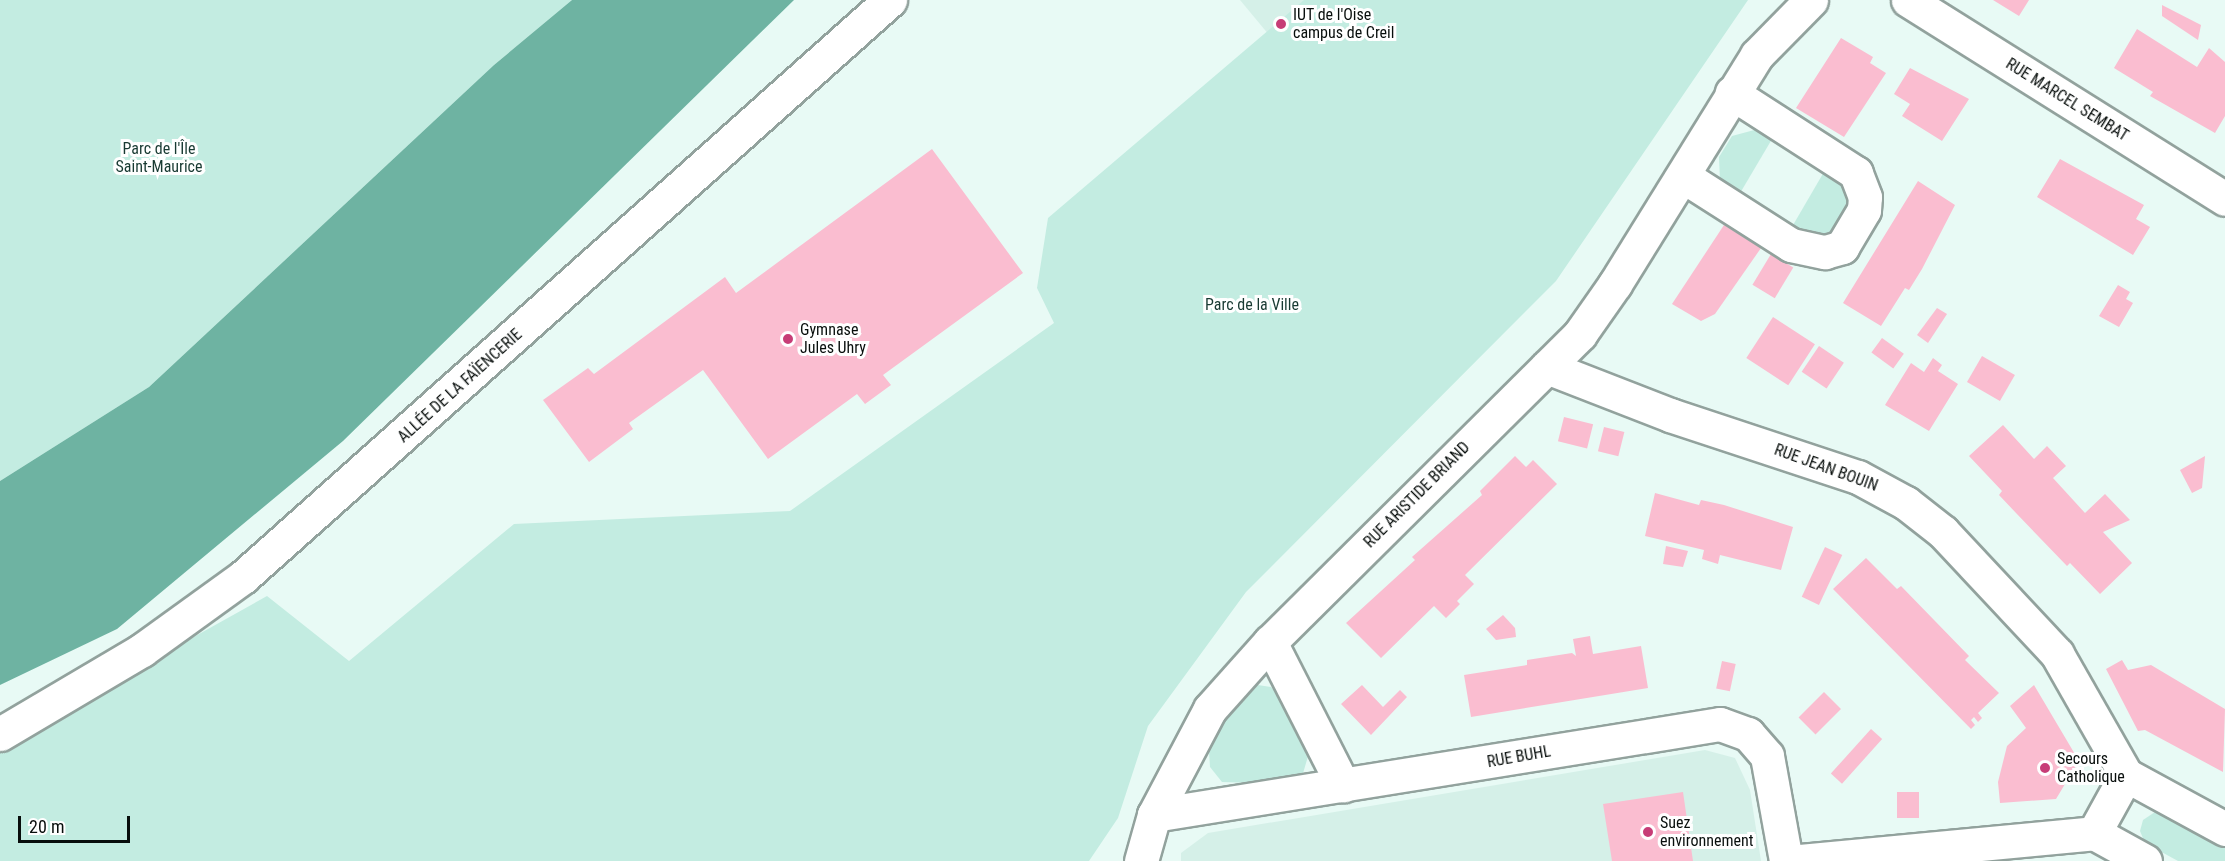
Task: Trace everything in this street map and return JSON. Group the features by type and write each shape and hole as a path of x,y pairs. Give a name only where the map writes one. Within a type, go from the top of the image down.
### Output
{"street":[{"name":"ALLÉE DE LA FAÏENCERIE","path":"0,734 142,650 243,577 890,0"},
{"name":"RUE ARISTIDE BRIAND","path":"1141,861 1154,815 1210,708 1270,642 1547,367 1597,312 1683,176 1732,93 1765,46 1810,0"},
{"name":"RUE MARCEL SEMBAT","path":"1908,0 2225,199"},
{"path":"1683,176 1791,245 1825,252 1842,247 1853,229 1864,210 1865,197 1856,173 1732,93"},
{"name":"RUE JEAN BOUIN","path":"1547,367 1670,415 1858,477 1906,503 1943,532 2057,654 2126,775"},
{"path":"1270,642 1343,785"},
{"name":"RUE BUHL","path":"1154,815 1707,724 1727,725 1748,734 1767,756 1786,861"},
{"path":"2094,833 2126,775 2224,827"},
{"path":"1800,861 2094,833 2145,861"}],"shaded area":[{"path":"572,0 794,0 343,441 117,629 0,685 0,481 149,387 494,65"},
{"name":"IUT de l'Oise campus de Creil","path":"1240,0 1325,0 1280,48"},
{"path":"1705,750 1735,758 1750,790 1761,861 1181,861 1181,853 1208,833"}],"green space":[{"name":"Parc de l'Île Saint-Maurice","path":"0,0 572,0 494,65 149,387 0,481"},
{"name":"Parc de la Ville","path":"1304,0 1748,0 1556,281 1246,592 1148,726 1118,818 1089,861 0,861 0,745 267,596 349,661 514,524 790,511 1054,323 1037,288 1048,218"},
{"path":"1758,129 1775,134 1736,200 1720,181 1719,157 1732,136"},
{"path":"1828,165 1838,173 1849,198 1838,225 1824,238 1789,232"},
{"path":"1251,684 1271,687 1276,692 1309,753 1301,780 1292,784 1222,782 1210,767 1208,734"},
{"path":"2158,810 2225,845 2225,861 2178,861 2145,843 2140,831 2143,820"}],"building":[{"path":"1993,0 2029,0 2019,16"},
{"path":"2162,5 2201,25 2198,40 2162,16"},
{"path":"2137,29 2197,67 2209,48 2225,62 2225,116 2215,133 2150,96 2153,92 2114,68"},
{"path":"1841,38 1873,57 1870,63 1886,73 1844,137 1796,108"},
{"path":"1910,68 1969,99 1942,141 1902,116 1910,104 1894,94"},
{"name":"Gymnase Jules Uhry","path":"932,149 1023,273 883,375 891,385 865,404 857,394 768,459 703,370 629,423 633,429 589,462 543,400 588,368 594,374 725,277 736,293"},
{"path":"2060,159 2144,205 2136,219 2150,227 2133,255 2037,197"},
{"path":"1918,181 1955,205 1922,269 1909,290 1905,288 1881,326 1843,303"},
{"path":"1724,225 1761,248 1715,314 1701,321 1672,304"},
{"path":"1771,254 1793,267 1775,298 1752,285"},
{"path":"2118,285 2130,292 2126,299 2133,303 2119,327 2099,316"},
{"path":"1937,308 1947,314 1928,343 1917,335"},
{"path":"1773,317 1815,344 1788,385 1746,358"},
{"path":"1882,338 1904,354 1893,368 1871,353"},
{"path":"1819,346 1844,363 1827,388 1802,372"},
{"path":"1982,356 2015,375 2000,401 1967,382"},
{"path":"1933,358 1942,365 1938,371 1958,384 1929,431 1885,405 1911,363 1924,372"},
{"path":"1564,417 1593,424 1587,449 1558,441"},
{"path":"2003,425 2034,459 2047,446 2066,466 2053,478 2085,513 2105,494 2130,520 2103,532 2132,563 2100,594 2070,563 2067,566 2016,513 1999,495 2002,491 1969,456"},
{"path":"1604,427 1624,432 1618,456 1598,451"},
{"path":"1515,456 1526,467 1533,460 1557,484 1465,575 1474,584 1457,601 1460,604 1446,618 1434,606 1381,658 1346,623 1415,560 1412,557 1482,495 1480,491"},
{"path":"2205,456 2202,488 2192,493 2180,470"},
{"path":"1655,493 1699,505 1701,500 1724,505 1793,527 1781,570 1720,555 1718,564 1702,559 1704,550 1645,536"},
{"path":"1666,546 1688,551 1683,567 1663,564"},
{"path":"1825,547 1842,555 1819,605 1802,597"},
{"path":"1866,558 1897,589 1901,586 1969,656 1965,660 1999,693 1978,713 1982,718 1978,722 1974,717 1971,720 1975,725 1971,729 1833,589"},
{"path":"1503,615 1515,628 1516,637 1496,640 1486,629"},
{"path":"1590,636 1593,654 1641,646 1648,688 1471,717 1464,675 1527,665 1527,660 1572,653 1576,656 1573,639"},
{"path":"2122,660 2128,670 2151,665 2225,709 2223,772 2145,730 2138,731 2106,669"},
{"path":"1722,661 1736,664 1730,691 1716,688"},
{"path":"1362,685 1383,707 1400,690 1407,697 1371,735 1341,704"},
{"path":"2034,685 2079,761 2056,799 2000,803 1998,782 2007,746 2026,728 2010,706"},
{"path":"1824,692 1841,709 1816,734 1799,717"},
{"path":"1871,729 1882,739 1842,784 1831,774"},
{"name":"Suez environnement","path":"1683,792 1693,861 1612,861 1603,804"},
{"path":"1897,792 1919,792 1919,818 1897,818"}],"place":[{"name":"IUT de l'Oise campus de Creil","path":"1281,24"},
{"name":"Gymnase Jules Uhry","path":"788,339"},
{"name":"Secours Catholique","path":"2045,768"},
{"name":"Suez environnement","path":"1648,832"}]}
